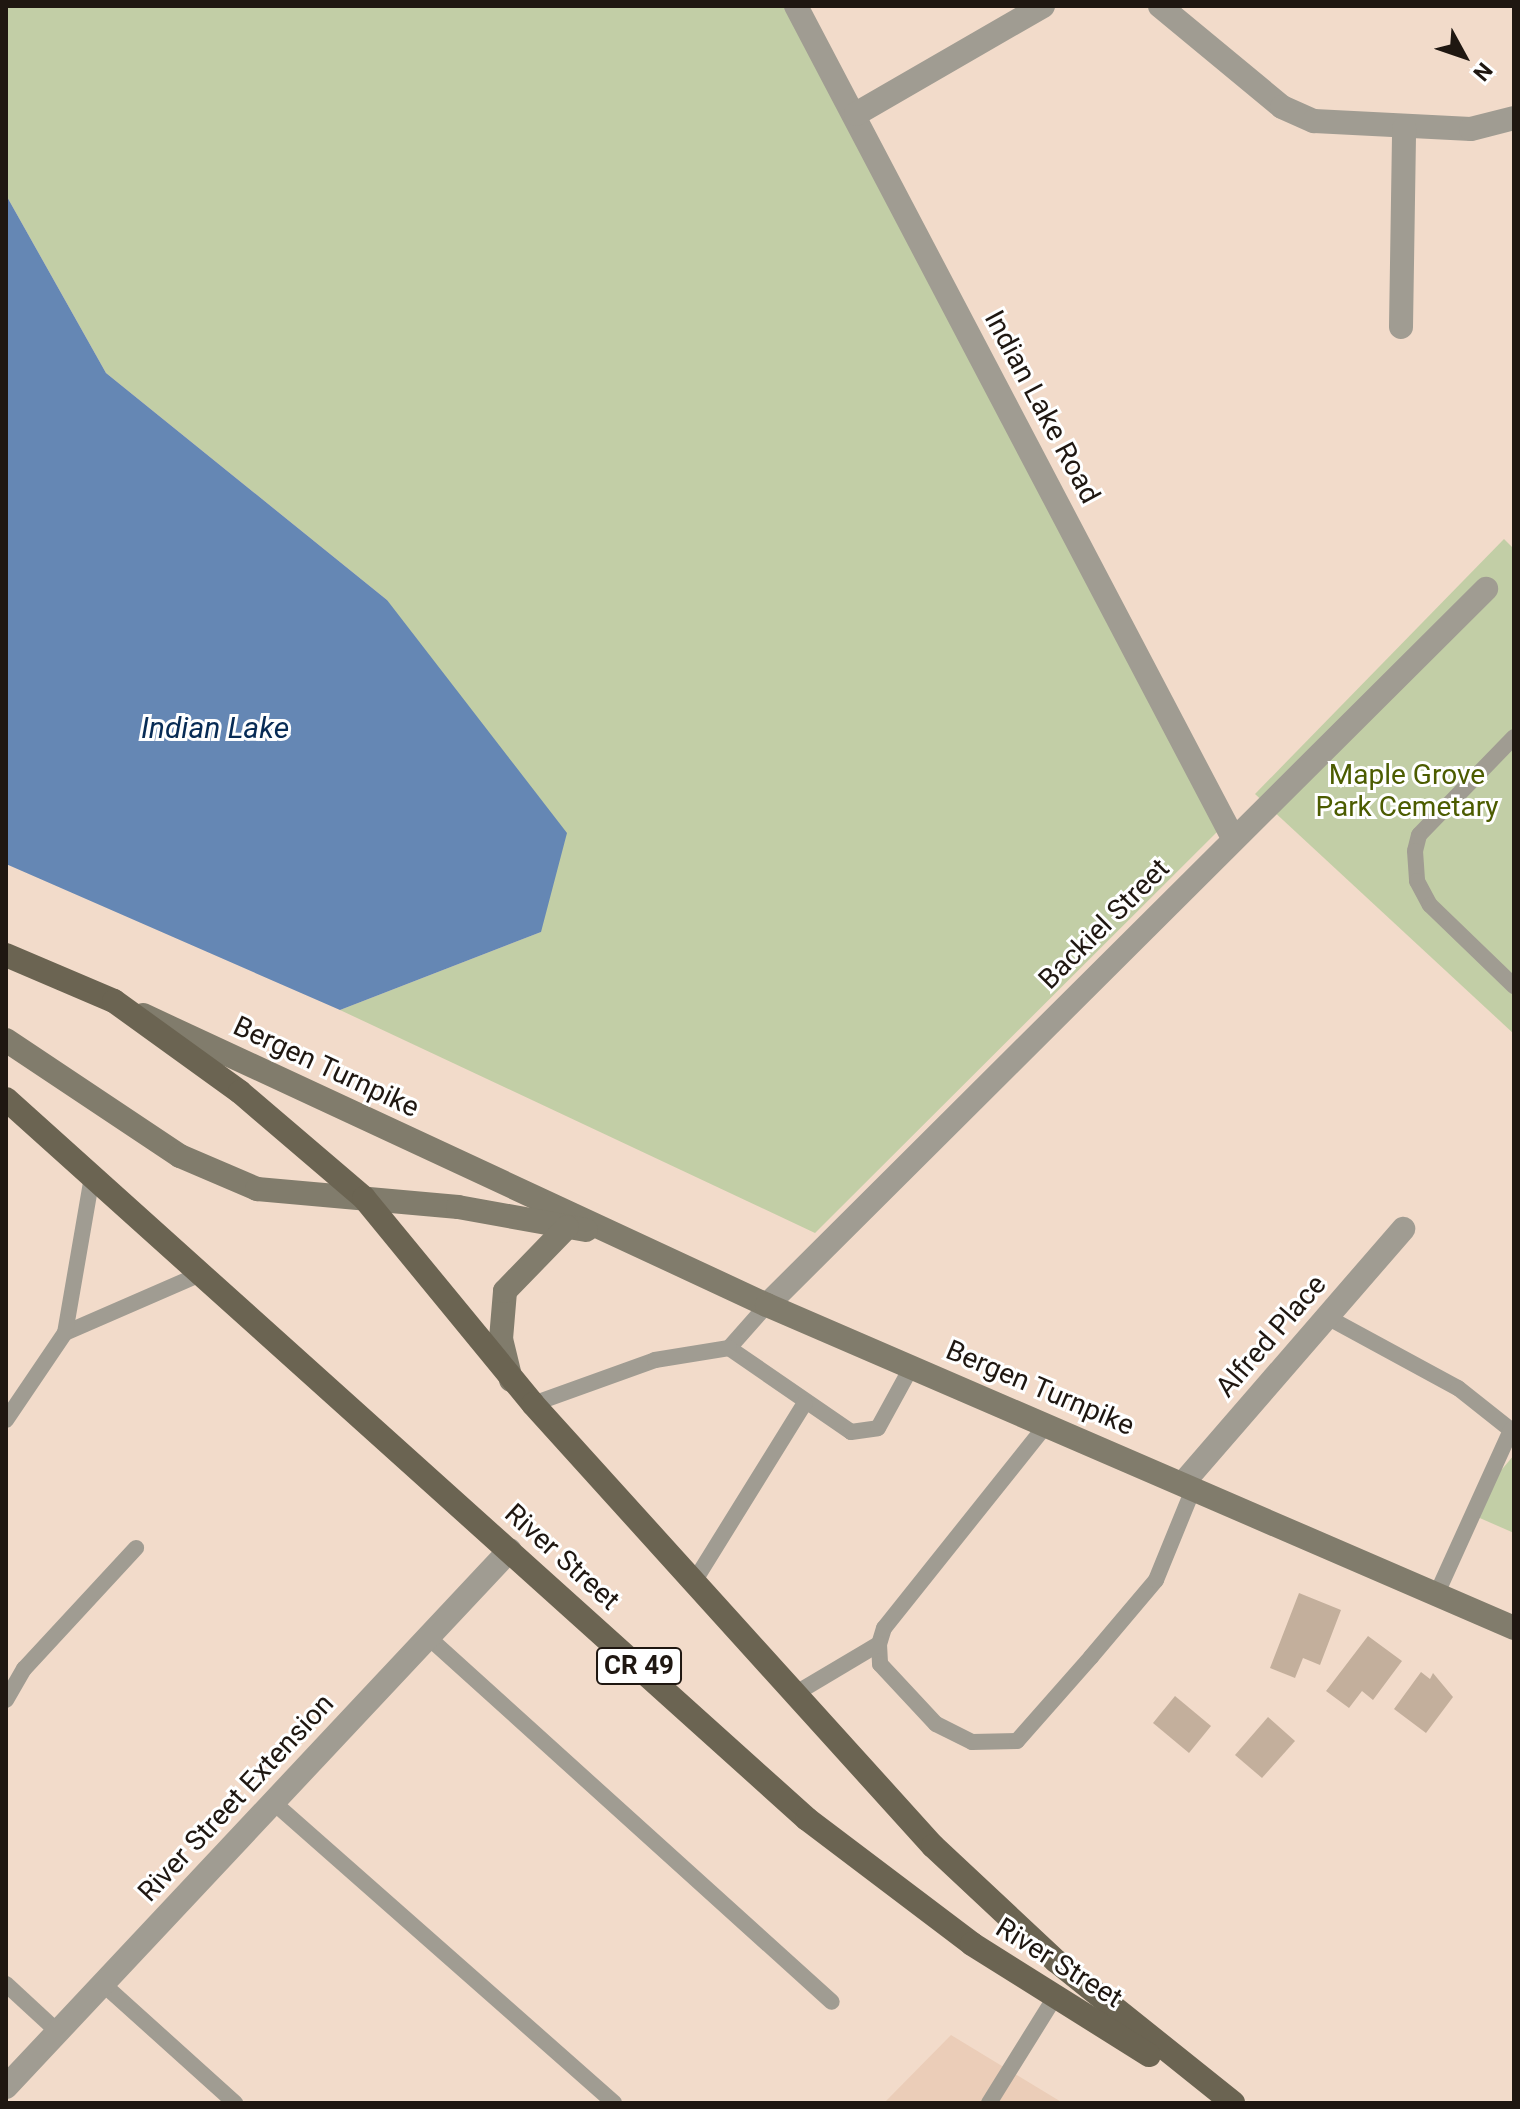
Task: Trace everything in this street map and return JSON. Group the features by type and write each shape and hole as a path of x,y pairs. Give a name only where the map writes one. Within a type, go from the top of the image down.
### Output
{"main road":[{"name":"Bergen Turnpike","path":"6,955 114,1001 767,1305 1189,1484 1514,1628"},
{"name":"River Street","path":"114,1001 240,1092 364,1198 511,1380 692,1585 933,1846 1056,1961 1233,2103"},
{"name":"Bergen Turnpike","path":"6,1040 180,1156 257,1189 364,1198 620,1236"},
{"name":"River Street","path":"6,1099 807,1819 972,1944 1226,2103"},
{"path":"511,1380 501,1339 505,1291 567,1227"}],"street":[{"name":"Indian Lake Road","path":"796,6 856,114 1233,838"},
{"path":"856,114 1043,6"},
{"path":"1160,6 1282,107 1314,121 1404,128 1471,129 1514,118"},
{"path":"1401,327 1404,128"},
{"name":"Backiel Street","path":"767,1305 1486,589"},
{"name":"Alfred Place","path":"1189,1484 1403,1229"},
{"name":"River Street Extension","path":"6,2087 510,1550"}],"lane":[{"path":"1514,737 1419,835 1415,851 1417,881 1430,905 1514,986"},
{"path":"6,1420 65,1333 92,1177"},
{"path":"65,1333 201,1274"},
{"path":"533,1404 655,1360 729,1348 767,1305"},
{"path":"1327,1317 1458,1388 1511,1430 1436,1595"},
{"path":"729,1348 851,1432 878,1428 912,1366"},
{"path":"692,1585 805,1403"},
{"path":"1047,1424 884,1628 879,1644 880,1664 936,1724 972,1742 1017,1741 1156,1580 1189,1484"},
{"path":"6,1700 24,1669 136,1548"},
{"path":"428,1637 832,2002"},
{"path":"793,1695 879,1644"},
{"path":"273,1802 614,2103"},
{"path":"6,1984 58,2032"},
{"path":"103,1984 235,2103"},
{"path":"989,2103 1055,1997"}],"shaded area":[{"path":"951,2035 1063,2103 884,2103"}],"green space":[{"path":"6,6 790,6 1227,822 815,1233 340,1010 541,932 387,600 106,373 6,195"},
{"name":"Maple Grove Park Cemetary","path":"1504,539 1514,549 1514,1034 1255,794"},
{"path":"1514,1455 1514,1533 1466,1512"}],"water":[{"name":"Indian Lake","path":"6,195 106,373 387,600 567,833 541,932 340,1010 6,864"}],"building":[{"path":"1299,1593 1341,1610 1320,1665 1303,1658 1295,1678 1270,1668"},
{"path":"1368,1636 1402,1661 1373,1700 1362,1691 1349,1708 1326,1691"},
{"path":"1421,1672 1430,1679 1433,1673 1453,1697 1426,1733 1394,1709"},
{"path":"1175,1696 1211,1726 1189,1753 1153,1723"},
{"path":"1268,1717 1295,1741 1262,1778 1235,1755"}]}
